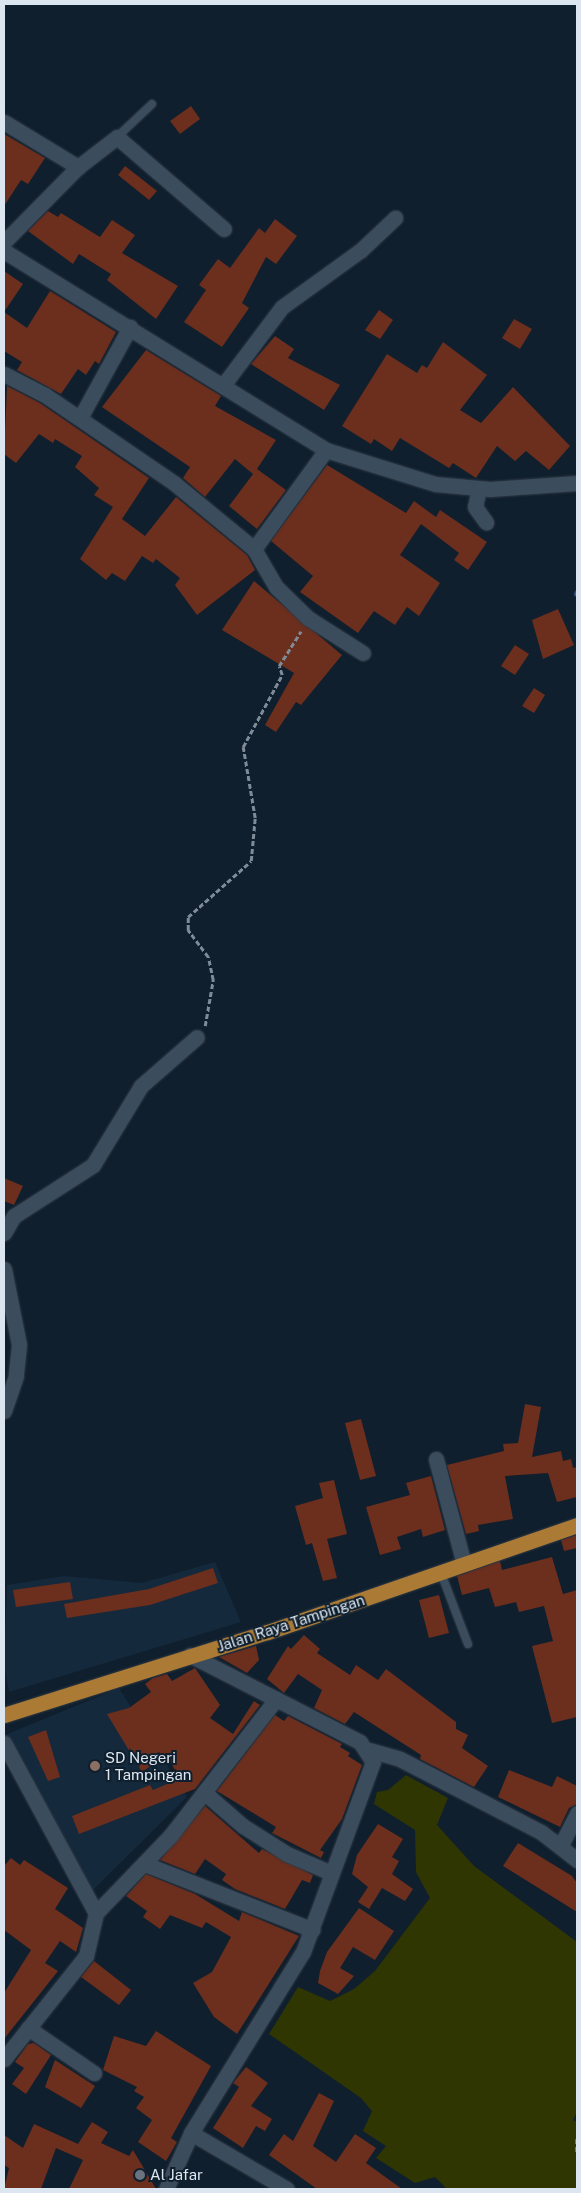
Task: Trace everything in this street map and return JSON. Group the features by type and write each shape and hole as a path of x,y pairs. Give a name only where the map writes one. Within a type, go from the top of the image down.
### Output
{"main road":[{"name":"Jalan Raya Tampingan","path":"4,1715 441,1573 577,1525"}],"street":[{"path":"4,122 78,167"},
{"path":"4,242 78,167 117,136 224,229"},
{"path":"224,384 282,307 361,250 395,218"},
{"path":"4,251 224,384 326,450 403,476 479,488 577,483"},
{"path":"80,418 130,327"},
{"path":"4,374 80,418 154,468 254,549 276,587 308,618 363,652"},
{"path":"254,549 326,450"},
{"path":"479,488 475,507 486,522"},
{"path":"4,1233 14,1216 93,1165 141,1086 197,1037"},
{"path":"4,1269 18,1346 16,1376 4,1411"},
{"path":"436,1459 464,1564"},
{"path":"190,1655 369,1750 400,1759 561,1845 577,1860"},
{"path":"4,2060 86,1956 96,1913 145,1864 206,1794 276,1700"},
{"path":"4,1743 96,1913"},
{"path":"166,2189 191,2133 246,2040 278,1996 312,1930 329,1872 370,1773 369,1750"},
{"path":"206,1794 243,1826 287,1854 329,1872"},
{"path":"561,1845 577,1813"},
{"path":"145,1864 312,1930"},
{"path":"28,2028 94,2073"},
{"path":"191,2133 288,2189"}],"lane":[{"path":"117,136 152,104"},
{"path":"441,1573 468,1644"}],"path":[{"path":"197,1037 209,1021 213,980 208,957 188,930 188,917 251,861 255,818 244,747 282,675 279,666 308,618"},
{"path":"577,2139 577,2153"}],"shaded area":[{"path":"215,1562 241,1622 9,1692 4,1664 7,1585 64,1576 142,1583"},
{"name":"SD Negeri 1 Tampingan","path":"119,1688 187,1797 92,1891 5,1735"}],"green space":[{"path":"406,1775 448,1798 437,1825 474,1866 577,1942 577,2112 573,2120 577,2122 577,2189 447,2189 435,2177 415,2183 376,2158 386,2146 363,2131 372,2111 361,2098 269,2034 298,1987 330,2001 354,1989 375,1971 430,1898 416,1872 415,1830 374,1804 377,1792 388,1790"}],"building":[{"path":"191,106 200,119 180,134 170,121"},
{"path":"4,134 45,158 28,184 21,180 4,206"},
{"path":"125,166 157,191 149,200 118,175"},
{"path":"48,211 58,217 61,213 100,237 112,220 135,235 122,253 178,286 156,319 107,280 111,274 79,254 73,264 28,231"},
{"path":"275,219 297,236 276,264 266,257 242,303 249,308 222,347 184,322 206,290 199,285 218,259 230,268 259,228 265,233"},
{"path":"4,271 23,284 4,312"},
{"path":"50,291 116,332 99,364 95,361 86,375 78,369 61,394 17,370 22,362 4,351 4,312 27,328"},
{"path":"379,310 393,320 380,339 365,330"},
{"path":"514,319 532,329 520,349 502,338"},
{"path":"275,336 294,349 288,358 340,385 324,410 251,364"},
{"path":"443,342 487,375 460,410 481,423 513,387 570,446 549,470 526,451 515,461 497,446 476,478 453,463 449,468 400,438 392,451 374,439 371,444 342,426 387,354 417,373 422,365 427,368"},
{"path":"146,350 221,396 215,406 276,440 257,469 286,490 257,529 229,506 253,474 235,459 205,497 183,478 190,467 102,407"},
{"path":"7,386 40,403 149,478 122,519 145,536 176,497 247,555 255,570 197,615 175,585 180,578 156,559 153,563 142,556 125,581 112,573 106,580 80,559 113,507 94,495 99,488 75,467 82,456 55,439 53,443 39,434 16,463 4,454"},
{"path":"327,465 406,513 414,501 436,517 440,510 487,542 468,570 454,560 459,553 421,524 400,555 440,583 419,616 407,607 395,625 374,611 358,633 300,592 313,576 271,541"},
{"path":"254,581 342,655 301,705 296,702 276,732 265,725 294,673 222,630"},
{"path":"558,609 574,645 543,659 532,620"},
{"path":"515,645 529,654 515,675 501,666"},
{"path":"534,688 545,695 534,713 522,706"},
{"path":"4,1178 23,1186 14,1205 4,1201"},
{"path":"525,1404 541,1407 532,1457 561,1451 563,1461 571,1459 573,1468 577,1467 577,1497 557,1502 548,1473 505,1476 513,1519 478,1525 479,1531 466,1534 447,1465 504,1451 503,1444 518,1443"},
{"path":"361,1419 376,1476 360,1480 345,1423"},
{"path":"431,1476 445,1530 423,1537 421,1529 397,1537 401,1549 380,1555 366,1507 410,1495 406,1483"},
{"path":"334,1480 347,1534 327,1539 337,1578 323,1581 312,1543 306,1545 295,1506 323,1498 319,1483"},
{"path":"577,1535 577,1548 564,1551 561,1540"},
{"path":"552,1557 563,1594 577,1590 577,1717 552,1723 532,1646 553,1641 544,1606 519,1612 516,1602 495,1607 489,1588 462,1595 457,1576 500,1561 502,1570"},
{"path":"213,1568 218,1583 150,1605 67,1618 64,1604 149,1589"},
{"path":"70,1582 73,1599 16,1607 13,1590"},
{"path":"439,1595 449,1633 429,1638 419,1600"},
{"path":"304,1635 320,1649 317,1653 350,1675 356,1665 378,1680 386,1669 456,1722 456,1729 468,1735 462,1748 488,1766 474,1787 420,1759 421,1755 354,1712 345,1724 314,1708 322,1690 298,1674 284,1693 267,1679 288,1646 291,1649"},
{"path":"256,1646 259,1660 247,1673 219,1657"},
{"path":"195,1668 220,1705 210,1718 233,1734 254,1701 260,1705 195,1789 79,1834 72,1816 150,1785 153,1790 179,1779 167,1754 142,1772 107,1714 129,1708 151,1692 145,1684 153,1678 167,1674 172,1681"},
{"path":"275,1715 284,1721 288,1716 342,1744 340,1747 350,1753 348,1756 362,1765 342,1819 320,1850 324,1852 321,1858 272,1833 276,1827 217,1791"},
{"path":"46,1730 60,1777 48,1781 28,1737"},
{"path":"509,1770 552,1787 557,1776 577,1786 577,1804 569,1808 560,1827 498,1797"},
{"path":"205,1806 259,1853 262,1849 313,1875 310,1883 302,1880 285,1909 235,1889 222,1880 226,1874 205,1859 195,1874 160,1860"},
{"path":"378,1824 403,1839 392,1857 399,1861 392,1874 413,1889 405,1901 382,1888 369,1909 358,1902 368,1887 352,1874 357,1855"},
{"path":"518,1843 572,1876 577,1883 577,1912 503,1866"},
{"path":"11,1858 20,1865 24,1860 68,1888 55,1909 83,1928 76,1952 60,1941 45,1963 58,1971 4,2039 4,1993 31,1950 4,1930 4,1866"},
{"path":"146,1874 195,1894 239,1921 242,1912 299,1936 237,2034 214,2017 193,1983 212,1972 231,1937 206,1922 202,1928 170,1915 160,1929 143,1917 147,1911 126,1896"},
{"path":"359,1908 394,1931 375,1960 353,1947 340,1968 354,1976 338,1994 318,1983 320,1971 327,1952"},
{"path":"94,1961 131,1990 119,2005 81,1977"},
{"path":"156,2031 211,2066 171,2138 177,2142 166,2161 138,2142 152,2120 136,2108 144,2097 134,2091 137,2087 103,2070 114,2036 146,2046"},
{"path":"34,2043 51,2055 26,2094 12,2084 24,2068 15,2062 28,2044"},
{"path":"55,2060 95,2086 81,2108 45,2087"},
{"path":"246,2067 268,2083 251,2106 272,2119 265,2131 256,2126 243,2148 213,2128 239,2087 233,2083"},
{"path":"319,2093 334,2101 313,2146 336,2162 355,2134 376,2148 366,2163 402,2189 317,2189 269,2155 284,2134 293,2141"},
{"path":"92,2122 108,2132 101,2143 129,2156 133,2150 156,2189 69,2189 83,2160 56,2148 41,2189 4,2189 9,2168 4,2165 4,2135 23,2148 34,2124 78,2144"}],"place":[{"name":"SD Negeri 1 Tampingan","path":"95,1766"},
{"name":"Al Jafar","path":"140,2175"}]}
